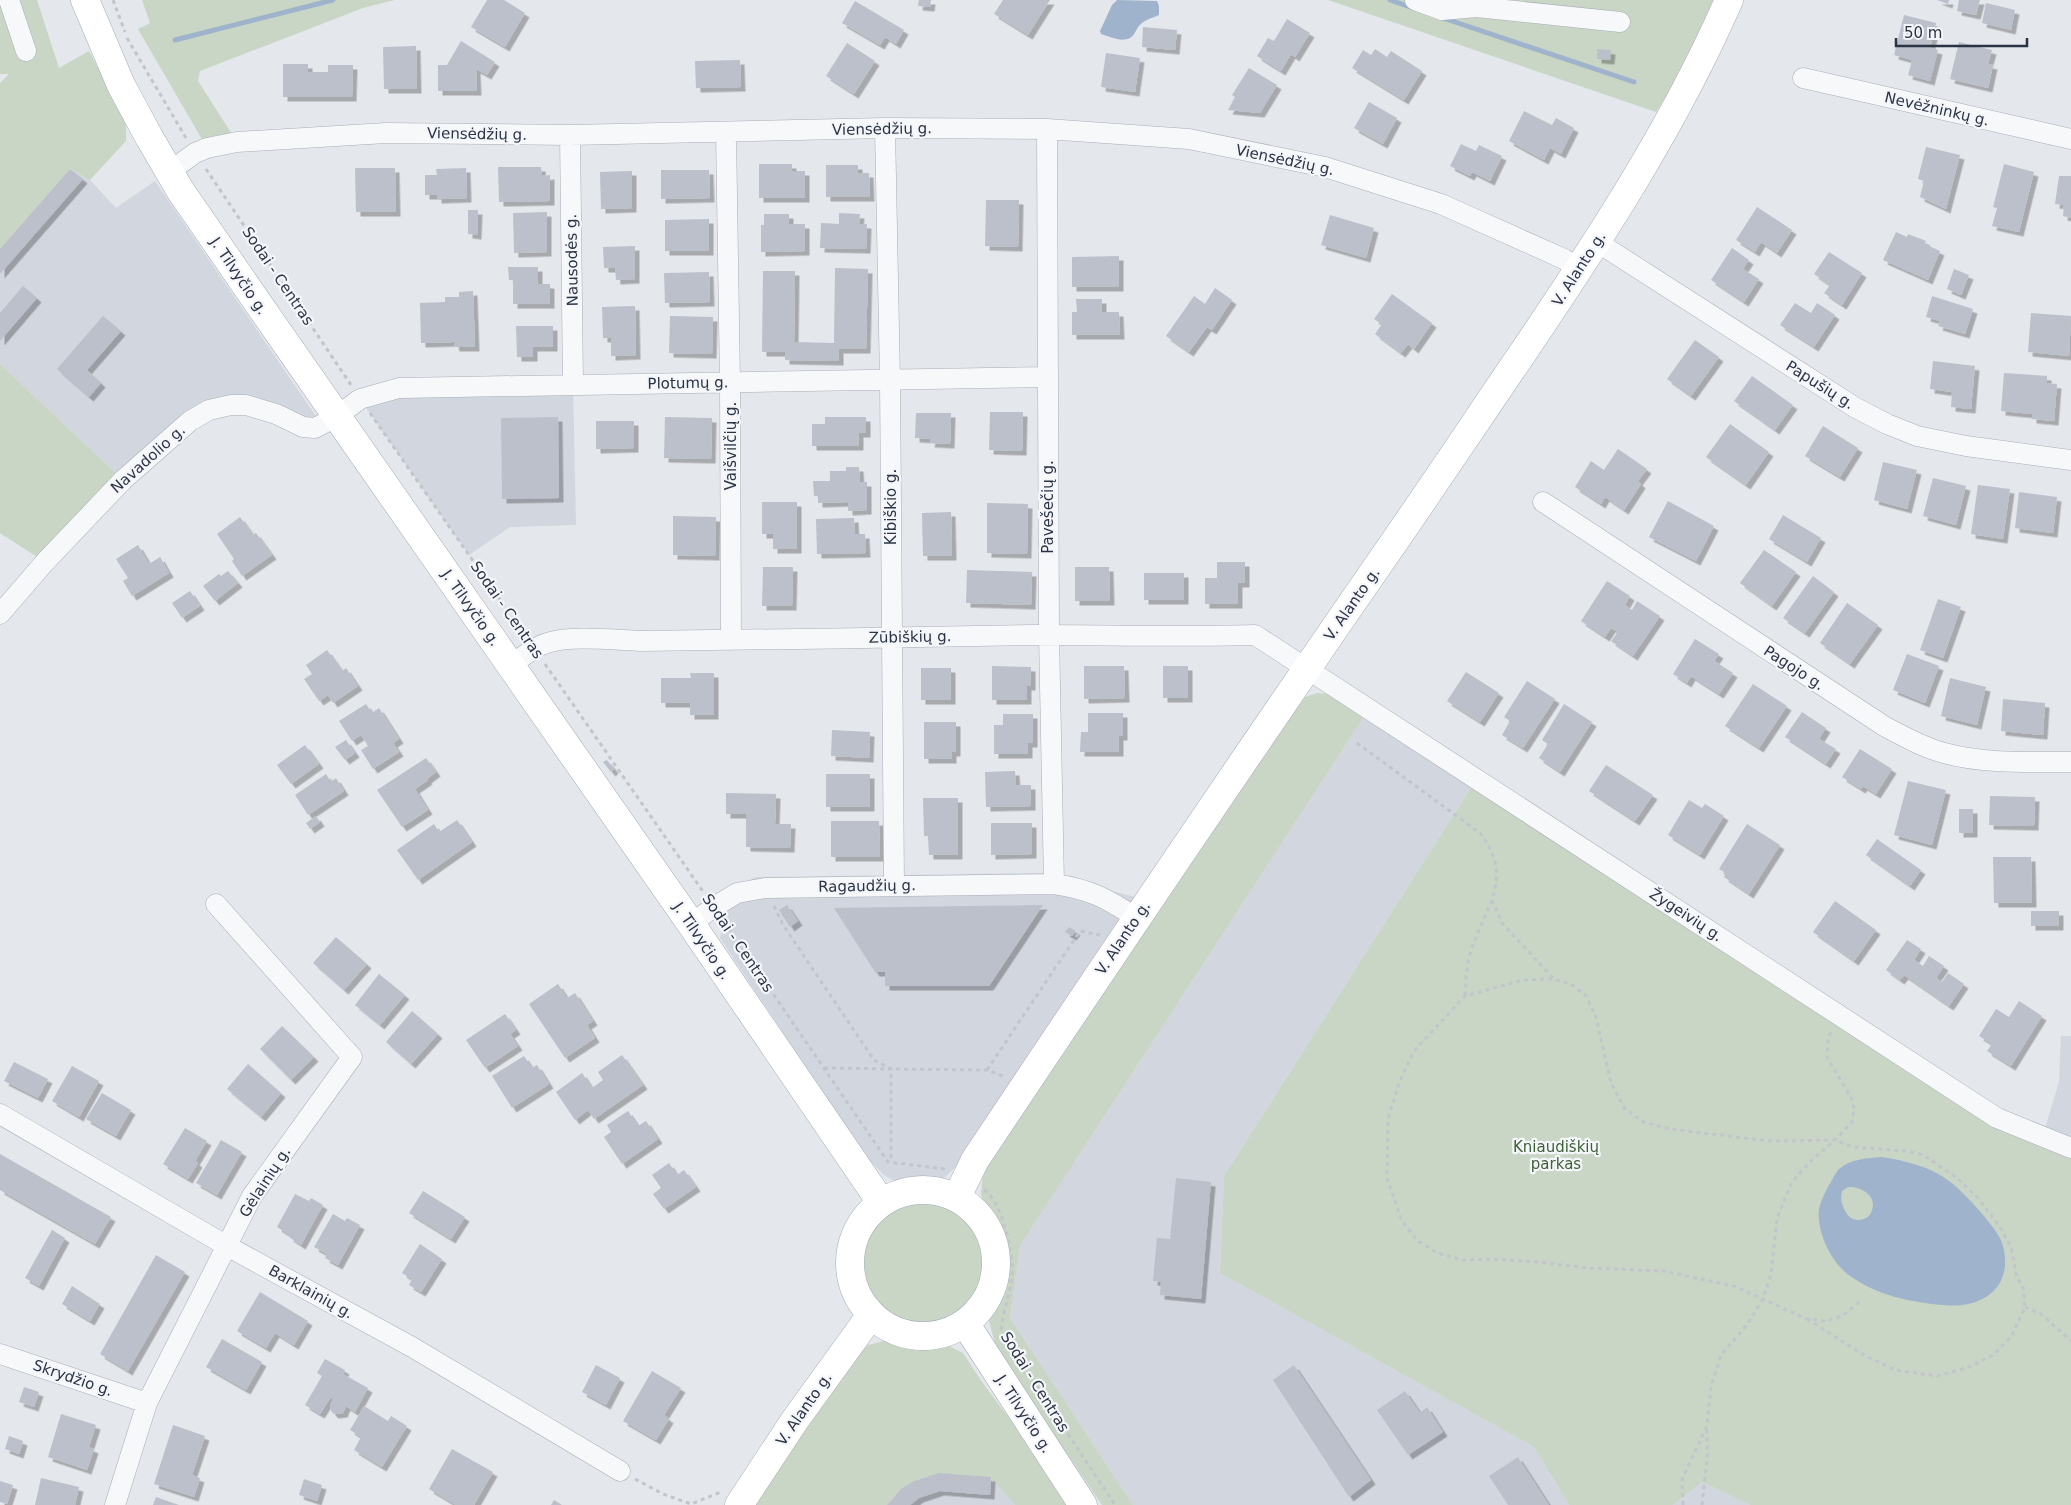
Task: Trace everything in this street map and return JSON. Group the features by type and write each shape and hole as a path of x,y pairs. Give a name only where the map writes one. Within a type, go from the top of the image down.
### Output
{"main road":[{"name":"J. Tilvyčio g.","path":"86,0 102,44 121,85 169,172 336,417 691,924 881,1202"},
{"name":"V. Alanto g.","path":"956,1197 975,1160 1136,918 1454,457 1580,269 1656,144 1692,80 1729,0"},
{"path":"918,1189 938,1190 956,1197 972,1208 984,1222 992,1239 996,1259 995,1277 989,1295 979,1310 965,1323 942,1334 916,1336 891,1329 871,1315 854,1288 850,1272 850,1256 853,1240 860,1225 881,1202 898,1193 918,1189"},
{"name":"V. Alanto g.","path":"731,1498 794,1420 871,1315"},
{"name":"J. Tilvyčio g.","path":"965,1323 1084,1505"}],"street":[{"path":"9,0 26,51"},
{"path":"1415,0 1442,10 1477,7 1620,22"},
{"name":"Nevėžninkų g.","path":"1803,78 2071,139"},
{"name":"Viensėdžių g.","path":"169,172 207,148 236,142 386,133 570,135 886,128 1047,129 1189,139 1325,167 1441,204 1564,259 1580,269"},
{"name":"Kibiškio g.","path":"886,128 894,886"},
{"name":"Pavešečių g.","path":"1047,129 1049,635 1054,884"},
{"name":"Vaišvilčių g.","path":"726,132 730,383 731,640"},
{"name":"Nausodės g.","path":"570,135 573,385"},
{"name":"Papušių g.","path":"1597,242 1856,408 1887,424 1917,436 1966,446 2071,460"},
{"name":"Plotumų g.","path":"336,417 360,398 399,388 1048,377"},
{"name":"Navadolio g.","path":"0,614 45,562 123,480 196,418 209,410 238,405 261,408 303,427 315,428 336,417"},
{"name":"Pagojo g.","path":"1543,502 1884,726 1918,744 1944,753 1975,758 2071,762"},
{"name":"Zūbiškių g.","path":"511,665 534,648 548,642 571,640 731,640 1049,635 1183,637 1255,635 1307,668"},
{"name":"Žygeivių g.","path":"1307,668 1998,1118 2028,1132 2071,1148"},
{"name":"Ragaudžių g.","path":"691,924 714,907 737,894 765,888 894,886 1054,884 1079,888 1103,897 1136,918"},
{"name":"Gėlainių g.","path":"115,1505 147,1403 252,1196 352,1057 216,904"},
{"name":"Barklainių g.","path":"0,1114 227,1246 412,1347 620,1471"},
{"name":"Skrydžio g.","path":"0,1354 147,1403"}],"path":[{"name":"Sodai - Centras","path":"113,0 137,57 195,154 360,398 714,907 888,1162 891,1162"},
{"path":"1357,743 1480,833 1489,845 1496,860 1497,875 1492,900 1469,956 1465,996"},
{"path":"765,888 783,925 874,1060 891,1069"},
{"path":"1492,900 1502,923 1553,979"},
{"path":"987,1070 1080,932 1103,935"},
{"path":"1553,979 1571,984 1586,996 1596,1017 1611,1083 1624,1108 1643,1122 1670,1129 1769,1141 1835,1140 1853,1147 1906,1151 1923,1155 1956,1177 1978,1198 2000,1227 2011,1247 2015,1272 2017,1278 2024,1286 2026,1307 2011,1337 1993,1355 1969,1367 1937,1376 1895,1370 1864,1355 1806,1319 1734,1286 1664,1271 1588,1268 1490,1259 1463,1260 1437,1254 1418,1241 1402,1221 1387,1178 1388,1119 1399,1083 1414,1051 1465,996 1523,980 1553,979"},
{"path":"1702,1505 1711,1386 1721,1356 1746,1326 1763,1299 1771,1274 1777,1218 1792,1182 1810,1161 1835,1140 1852,1122 1853,1101 1828,1057 1828,1038 1840,1014"},
{"path":"824,1068 987,1070 1006,1077"},
{"path":"891,1069 891,1162 944,1168"},
{"name":"Sodai - Centras","path":"988,1192 999,1210 1012,1255 1012,1276 1002,1318 1001,1333 1115,1505"},
{"path":"1806,1319 1826,1321 1842,1316 1862,1300"},
{"path":"2026,1307 2041,1314 2071,1341"},
{"path":"1683,1505 1682,1479 1707,1426"},
{"path":"620,1471 663,1494 691,1504 731,1498"}],"shaded area":[{"path":"70,169 90,180 116,208 155,181 322,425 231,405 123,480 0,364 0,249"},
{"path":"573,385 576,525 510,527 469,555 360,399"},
{"path":"1363,718 1472,786 1224,1176 1220,1273 1534,1447 1569,1505 1133,1505 1010,1318 1020,1246"},
{"path":"1043,873 1139,898 959,1164 945,1177 937,1180 905,1184 894,1181 884,1175 865,1156 720,938 726,914 714,897 756,877"},
{"path":"2061,1036 2071,1036 2071,1140 2044,1131 2059,1082"},
{"path":"939,1473 991,1477 1015,1505 887,1505 901,1489 914,1481"},
{"path":"1702,1482 1750,1505 1673,1505"}],"green space":[{"path":"0,0 37,0 59,68 89,51 124,117 126,141 90,180 70,169 0,249 0,83 9,74 0,74"},
{"path":"142,0 395,0 363,8 200,71 198,81 237,142 207,148 138,29 150,23"},
{"path":"1328,0 1717,0 1692,56 1656,112"},
{"path":"0,364 123,480 45,562 0,533"},
{"path":"1317,693 1330,694 1363,718 1020,1246 1010,1318 1133,1505 1102,1505 997,1351 989,1321 1004,1275 1004,1259 1000,1237 984,1209 981,1193 983,1173 1000,1141 1302,698"},
{"name":"Kniaudiškių parkas","path":"1472,786 2071,1153 2071,1505 1750,1505 1702,1482 1673,1505 1569,1505 1534,1447 1220,1273 1224,1176"},
{"path":"922,1199 935,1200 947,1204 968,1218 982,1239 986,1251 986,1277 982,1289 968,1310 947,1324 935,1328 922,1329 909,1328 897,1324 876,1310 862,1289 858,1277 857,1264 858,1251 862,1239 876,1218 897,1204 909,1200"},
{"path":"888,1340 915,1345 947,1345 963,1353 982,1382 1074,1505 1015,1505 991,1478 934,1475 910,1484 898,1492 887,1505 739,1505 851,1362 868,1345"}],"water":[{"path":"1117,0 1157,1 1159,15 1143,22 1134,34 1127,39 1123,40 1101,34 1100,31 1112,5"},
{"path":"1882,1157 1908,1162 1933,1171 1955,1186 1978,1209 1998,1234 2005,1256 2005,1269 2001,1281 1994,1291 1972,1303 1942,1305 1919,1302 1885,1294 1853,1278 1839,1266 1827,1248 1820,1228 1819,1209 1821,1202 1836,1173 1843,1166 1854,1161","holes":["1848,1187 1866,1192 1872,1200 1873,1205 1870,1214 1861,1220 1850,1217 1843,1206 1842,1191"]}],"building":[{"path":"487,0 504,0 525,13 505,47 471,27"},
{"path":"919,0 931,0 930,7 918,6"},
{"path":"1003,0 1050,0 1028,35 994,14"},
{"path":"1937,0 1949,0 1948,4"},
{"path":"1959,0 1980,0 1976,15 1957,11"},
{"path":"855,1 904,30 896,44 885,37 880,45 842,23"},
{"path":"1986,3 2015,10 2011,30 1982,23"},
{"path":"1904,15 1936,23 1930,48 1938,50 1930,81 1908,75 1912,60 1894,55"},
{"path":"1287,19 1310,33 1295,57 1291,54 1281,71 1257,56 1268,38 1274,41"},
{"path":"1143,27 1177,30 1175,50 1142,47"},
{"path":"461,41 495,62 487,75 476,69 477,91 438,91 438,65 447,65"},
{"path":"1959,42 1992,50 1988,64 1993,65 1988,88 1950,79"},
{"path":"847,43 875,61 854,94 826,76"},
{"path":"416,46 417,89 384,89 383,47"},
{"path":"1375,49 1387,57 1391,51 1422,71 1404,100 1352,68 1363,50 1371,55"},
{"path":"1597,49 1611,50 1610,60 1597,59"},
{"path":"1106,53 1140,58 1135,92 1101,87"},
{"path":"740,60 741,87 696,88 695,61"},
{"path":"283,64 308,64 308,72 328,72 328,65 353,65 352,97 283,97"},
{"path":"1249,68 1277,85 1260,113 1228,110 1235,97 1232,95"},
{"path":"1369,102 1397,118 1383,144 1354,128"},
{"path":"1524,111 1552,125 1556,118 1574,128 1561,154 1550,148 1544,160 1509,141"},
{"path":"1461,144 1476,151 1479,145 1502,156 1490,181 1472,172 1470,176 1450,166"},
{"path":"1926,147 1960,155 1946,209 1920,197 1924,181 1918,179"},
{"path":"759,164 792,164 792,171 805,171 805,198 759,198"},
{"path":"2004,164 2034,172 2019,232 1992,226 1997,208 1993,207"},
{"path":"826,165 858,165 858,173 869,173 870,197 826,197"},
{"path":"498,167 541,167 542,176 550,175 550,201 499,202"},
{"path":"355,168 395,168 396,212 356,212"},
{"path":"466,168 467,198 437,199 437,195 425,195 425,175 437,175 436,169"},
{"path":"70,169 83,179 0,274 0,249"},
{"path":"661,170 709,170 710,198 661,199"},
{"path":"632,171 632,208 601,209 600,172"},
{"path":"2059,176 2071,176 2071,218 2063,216 2064,205 2055,204"},
{"path":"986,200 1019,200 1018,247 985,246"},
{"path":"1757,207 1792,230 1777,253 1761,242 1755,252 1736,240"},
{"path":"468,210 478,210 477,235 468,234"},
{"path":"547,212 547,252 514,253 513,213"},
{"path":"839,213 860,214 859,224 867,224 866,249 820,248 821,223 839,224"},
{"path":"764,214 789,214 789,224 805,224 805,251 761,252 761,225 764,225"},
{"path":"1330,215 1374,228 1366,258 1321,245"},
{"path":"709,219 709,251 665,251 665,220"},
{"path":"1896,232 1907,237 1908,234 1926,241 1925,244 1940,251 1928,280 1883,260"},
{"path":"635,246 635,279 616,280 615,268 604,268 603,247"},
{"path":"1732,248 1749,260 1743,269 1759,279 1744,302 1711,280"},
{"path":"1829,252 1862,273 1842,305 1824,293 1830,285 1814,274"},
{"path":"1119,256 1119,287 1072,287 1072,257"},
{"path":"508,267 538,267 538,284 550,284 550,304 513,304 513,280 509,280"},
{"path":"835,268 868,269 866,349 839,349 839,361 785,360 785,352 762,352 763,271 795,271 794,342 834,343"},
{"path":"1954,269 1969,275 1961,295 1947,289"},
{"path":"709,272 710,302 665,303 664,273"},
{"path":"23,286 37,298 0,341 0,313"},
{"path":"1215,288 1232,300 1212,330 1207,327 1189,352 1166,336 1194,296 1205,304"},
{"path":"473,291 475,347 455,347 454,342 421,343 420,303 445,302 445,297 459,297 459,292"},
{"path":"1392,294 1432,323 1414,349 1408,344 1401,353 1375,334 1382,324 1374,319"},
{"path":"1932,296 1973,309 1965,334 1938,326 1940,321 1926,317"},
{"path":"1076,299 1102,299 1102,312 1119,312 1120,335 1072,335 1072,312 1077,312"},
{"path":"1795,303 1811,313 1817,303 1835,315 1814,347 1780,325"},
{"path":"635,306 636,355 611,356 611,338 603,338 602,307"},
{"path":"2031,313 2071,316 2069,356 2028,352"},
{"path":"103,316 121,331 87,370 101,383 89,397 57,369"},
{"path":"670,316 713,317 712,354 669,353"},
{"path":"516,326 553,326 553,347 533,347 533,357 517,357"},
{"path":"1695,340 1719,357 1691,396 1667,379"},
{"path":"1933,361 1975,366 1971,409 1951,407 1952,392 1930,389"},
{"path":"2004,373 2047,376 2047,383 2057,384 2054,421 2032,419 2032,414 2001,411"},
{"path":"1752,376 1793,405 1775,430 1734,401"},
{"path":"990,412 1023,412 1022,451 989,450"},
{"path":"916,413 951,413 950,444 930,443 931,439 915,438"},
{"path":"558,417 559,498 502,499 501,418"},
{"path":"665,417 712,418 711,459 664,458"},
{"path":"825,417 866,417 866,433 859,433 859,446 812,446 812,424 825,424"},
{"path":"596,421 634,421 634,448 596,449"},
{"path":"1730,424 1769,452 1746,485 1706,457"},
{"path":"1823,426 1858,448 1840,477 1805,456"},
{"path":"1618,449 1647,469 1638,481 1641,484 1624,510 1605,497 1601,504 1575,487 1591,461 1604,470"},
{"path":"1883,462 1917,470 1907,509 1874,500"},
{"path":"846,467 859,467 860,482 867,482 867,510 848,511 848,502 818,503 818,496 814,496 813,481 830,481 830,471 846,471"},
{"path":"1933,478 1966,486 1956,525 1923,516"},
{"path":"1978,485 2010,489 2003,539 1971,534"},
{"path":"2019,492 2057,497 2053,533 2015,528"},
{"path":"1668,501 1714,526 1696,561 1649,537"},
{"path":"762,502 797,502 797,549 773,549 773,534 762,534"},
{"path":"987,503 1028,504 1027,554 987,553"},
{"path":"951,512 952,556 923,556 922,513"},
{"path":"1783,515 1821,538 1807,562 1769,539"},
{"path":"673,516 716,517 715,556 673,555"},
{"path":"240,517 253,535 256,533 272,555 242,576 232,561 234,559 217,534"},
{"path":"854,518 855,534 865,534 866,553 817,554 816,519"},
{"path":"138,545 149,564 160,557 169,573 132,596 123,581 128,578 116,559"},
{"path":"1764,550 1796,572 1772,606 1740,583"},
{"path":"1217,562 1245,562 1245,583 1238,583 1238,604 1205,604 1205,578 1217,578"},
{"path":"763,567 793,567 792,606 762,606"},
{"path":"1075,567 1109,567 1110,601 1075,601"},
{"path":"967,570 1032,572 1031,605 966,603"},
{"path":"228,571 238,583 215,601 203,586 219,574 221,576"},
{"path":"1144,573 1184,573 1184,600 1144,600"},
{"path":"1813,576 1834,592 1805,633 1783,618"},
{"path":"1607,581 1630,596 1625,605 1632,610 1637,601 1660,616 1633,656 1611,641 1618,632 1611,628 1605,637 1581,621"},
{"path":"190,591 200,606 182,618 172,603"},
{"path":"1938,599 1961,607 1943,658 1920,650"},
{"path":"1847,603 1878,625 1850,664 1820,643"},
{"path":"1695,639 1719,654 1714,661 1733,673 1719,694 1691,676 1687,683 1673,674"},
{"path":"327,650 342,671 346,668 358,686 333,703 328,695 319,701 304,679 312,674 306,665"},
{"path":"1907,654 1939,666 1925,703 1893,690"},
{"path":"992,666 1031,667 1031,686 1027,686 1027,700 992,700"},
{"path":"1084,666 1124,666 1125,698 1084,699"},
{"path":"1163,666 1188,666 1188,698 1163,698"},
{"path":"921,668 951,668 951,700 921,700"},
{"path":"1466,672 1499,693 1480,722 1447,701"},
{"path":"690,673 714,673 714,715 690,715 690,703 661,703 661,678 691,678"},
{"path":"1950,678 1986,687 1977,725 1941,716"},
{"path":"1527,681 1555,699 1523,748 1502,735 1510,721 1504,717"},
{"path":"1753,684 1787,706 1759,748 1725,726"},
{"path":"2003,699 2045,703 2043,735 2001,731"},
{"path":"366,704 372,713 379,708 399,739 393,743 399,752 373,769 361,750 368,746 361,735 352,741 339,721"},
{"path":"1564,704 1592,722 1560,772 1539,758 1548,744 1542,740"},
{"path":"1802,712 1826,728 1819,739 1836,749 1826,764 1785,737"},
{"path":"1088,713 1123,713 1123,736 1119,736 1119,752 1080,752 1081,732 1088,732"},
{"path":"1003,714 1033,714 1033,743 1028,743 1028,754 994,754 994,725 1003,725"},
{"path":"924,722 956,722 956,752 952,752 952,759 924,759"},
{"path":"832,730 870,732 869,758 831,756"},
{"path":"346,740 355,753 345,760 335,747"},
{"path":"305,745 319,764 291,784 277,765"},
{"path":"1860,749 1892,769 1876,794 1863,786 1861,789 1842,777"},
{"path":"426,758 436,772 415,789 428,810 402,827 377,790"},
{"path":"607,760 614,769 611,772 603,762"},
{"path":"1606,765 1653,795 1635,821 1589,791"},
{"path":"1015,771 1016,785 1031,785 1031,806 986,807 985,772"},
{"path":"326,774 331,782 336,778 344,791 308,815 295,795"},
{"path":"826,774 870,774 870,807 826,807"},
{"path":"1908,781 1946,790 1932,845 1894,835"},
{"path":"726,793 776,794 775,824 791,824 790,848 746,847 746,814 726,814"},
{"path":"1990,796 2035,797 2034,826 1989,825"},
{"path":"923,798 958,798 958,855 929,855 928,836 924,836"},
{"path":"1689,800 1702,808 1705,804 1724,816 1700,855 1668,835"},
{"path":"1959,809 1973,809 1973,833 1959,833"},
{"path":"316,816 320,822 310,829 306,823"},
{"path":"457,820 472,842 418,880 397,850 434,824 439,832"},
{"path":"831,821 879,821 880,857 831,857"},
{"path":"991,823 1032,823 1032,854 991,855"},
{"path":"1747,824 1780,845 1749,894 1724,877 1726,873 1719,869"},
{"path":"1877,839 1921,870 1910,886 1866,855"},
{"path":"1993,857 2031,857 2032,903 1994,903"},
{"path":"1835,901 1876,930 1854,961 1813,932"},
{"path":"787,905 798,921 790,927 779,910"},
{"path":"1043,905 989,986 885,986 885,972 875,972 834,908"},
{"path":"2031,911 2059,911 2059,926 2031,926"},
{"path":"1069,927 1076,931 1072,936 1065,932"},
{"path":"336,937 367,964 344,990 313,963"},
{"path":"1907,940 1921,949 1914,960 1923,966 1929,956 1944,966 1936,978 1942,982 1948,973 1964,984 1949,1006 1904,975 1900,980 1886,970"},
{"path":"379,974 405,995 380,1025 355,1005"},
{"path":"558,984 567,998 575,993 593,1021 587,1025 595,1038 565,1058 529,1004"},
{"path":"2019,1001 2042,1016 2011,1066 1987,1051 1992,1044 1979,1036 1996,1009 2009,1017"},
{"path":"412,1011 438,1034 411,1064 386,1042"},
{"path":"505,1014 516,1030 510,1034 518,1046 485,1068 466,1040"},
{"path":"282,1026 314,1057 291,1080 260,1049"},
{"path":"622,1055 643,1085 594,1119 588,1110 575,1120 556,1092 582,1073 592,1088 603,1080 598,1072"},
{"path":"524,1056 532,1068 537,1065 549,1084 512,1108 492,1076"},
{"path":"14,1062 48,1079 38,1098 4,1081"},
{"path":"248,1064 281,1093 261,1117 227,1089"},
{"path":"72,1066 99,1081 79,1117 52,1101"},
{"path":"102,1093 131,1110 116,1136 86,1119"},
{"path":"628,1111 638,1126 646,1121 658,1139 622,1164 604,1137 611,1132 607,1125"},
{"path":"185,1128 207,1141 195,1161 198,1163 188,1179 163,1164"},
{"path":"221,1140 242,1152 217,1195 196,1183"},
{"path":"0,1154 111,1217 95,1244 0,1190"},
{"path":"669,1163 677,1175 684,1170 696,1187 664,1209 653,1194 661,1188 652,1175"},
{"path":"1176,1178 1211,1182 1201,1299 1160,1295 1161,1282 1153,1281 1157,1238 1170,1239"},
{"path":"423,1191 465,1217 451,1239 409,1213"},
{"path":"295,1194 309,1201 311,1198 323,1205 301,1245 277,1227"},
{"path":"333,1214 345,1221 347,1218 360,1225 338,1265 325,1258 327,1254 314,1247"},
{"path":"52,1230 65,1238 39,1286 25,1278"},
{"path":"420,1244 442,1259 421,1292 409,1285 412,1279 402,1273"},
{"path":"156,1255 185,1272 128,1371 100,1354"},
{"path":"72,1286 100,1304 90,1321 62,1304"},
{"path":"260,1292 308,1321 294,1345 275,1333 266,1348 237,1331"},
{"path":"222,1339 262,1362 246,1390 206,1367"},
{"path":"325,1359 345,1370 343,1374 368,1388 355,1412 346,1406 343,1413 334,1414 330,1406 333,1399 331,1397 320,1414 305,1405 322,1376 317,1373"},
{"path":"596,1365 620,1378 606,1405 582,1392"},
{"path":"1294,1365 1371,1480 1349,1497 1273,1380"},
{"path":"652,1371 681,1388 664,1415 669,1419 656,1440 623,1421"},
{"path":"24,1387 39,1392 34,1407 19,1402"},
{"path":"1405,1391 1420,1413 1427,1407 1443,1432 1408,1455 1377,1410"},
{"path":"364,1406 388,1421 391,1416 407,1426 382,1467 354,1450 361,1437 350,1430"},
{"path":"61,1414 96,1425 89,1447 94,1449 87,1470 48,1457"},
{"path":"173,1425 205,1436 192,1475 200,1478 194,1497 154,1484"},
{"path":"9,1436 23,1441 19,1454 5,1449"},
{"path":"452,1449 493,1472 474,1505 456,1505 429,1489"},
{"path":"1518,1457 1549,1505 1508,1505 1489,1476"},
{"path":"939,1473 991,1477 990,1495 940,1491 919,1498 910,1505 887,1505 901,1489 914,1481"},
{"path":"41,1478 79,1487 75,1505 35,1505"},
{"path":"304,1479 322,1485 317,1501 299,1495"},
{"path":"0,1481 13,1485 7,1504 0,1502"},
{"path":"156,1497 179,1505 153,1505"},
{"path":"554,1500 562,1505 551,1505"}],"waterway":[{"path":"175,40 333,0"},
{"path":"1390,0 1413,8"},
{"path":"1443,18 1634,82"}]}
